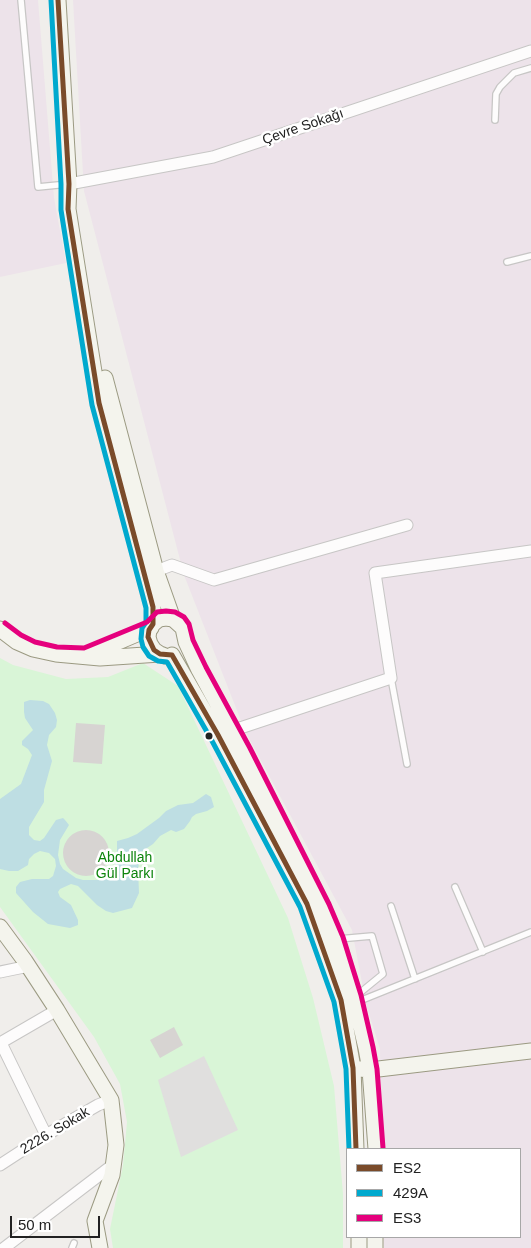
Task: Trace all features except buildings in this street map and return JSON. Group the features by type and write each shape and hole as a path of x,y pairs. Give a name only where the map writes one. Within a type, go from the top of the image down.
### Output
{"main road":[{"path":"58,0 69,184 68,209 100,403 153,607 152,626 148,637 150,644 166,655 225,733 322,907 336,939 355,1000 370,1070 376,1148"},
{"path":"69,184 76,209 107,390 156,571 173,619 183,628 186,642 225,733 307,904 341,1000 353,1068 356,1148"},
{"path":"85,656 152,626 159,620 173,619"},
{"path":"0,629 16,642 33,649 56,654 100,658 166,655 178,652 186,642"},
{"path":"0,927 29,966 111,1100 116,1144 112,1175 95,1220 100,1248"},
{"path":"353,1068 370,1070 531,1050"}],"street":[{"name":"Çevre Sokağı","path":"69,184 213,157 531,51"},
{"path":"156,571 172,565 214,580 407,525"},
{"path":"225,733 391,678 375,572 531,551"},
{"path":"0,972 29,966"},
{"path":"46,1135 1,1043 57,1010"},
{"name":"2226. Sokak","path":"0,1165 46,1135 98,1105 111,1100"},
{"path":"4,1248 114,1164"}],"lane":[{"path":"21,0 38,187 69,184"},
{"path":"495,120 496,94 500,87 514,74 531,68"},
{"path":"507,262 531,256"},
{"path":"391,678 407,764"},
{"path":"455,887 483,952"},
{"path":"391,906 415,979"},
{"path":"355,1000 415,979 531,932"},
{"path":"336,939 372,936 383,974 355,1000"}],"shaded area":[{"path":"0,0 38,0 54,198 66,263 0,277"},
{"path":"73,0 531,0 531,1248 384,1248 383,1238 521,1238 521,1148 382,1148 380,1049 366,1004 352,930 245,731 184,575 84,191"},
{"path":"204,1056 238,1130 181,1157 158,1080"}],"green space":[{"name":"Abdullah Gül Parkı","path":"0,658 13,665 66,679 108,677 143,663 178,686 288,918 313,998 334,1086 343,1194 343,1248 113,1248 110,1229 123,1165 127,1122 120,1084 94,1037 0,907"}],"water":[{"path":"30,700 43,701 49,704 57,720 56,727 49,735 47,745 52,761 44,790 44,802 29,827 29,835 34,840 40,841 56,820 63,818 69,825 60,840 58,855 63,869 76,878 97,880 112,874 117,859 117,841 137,834 166,811 178,805 193,803 206,794 211,797 214,807 196,814 184,829 176,832 171,830 160,836 153,844 141,852 138,869 139,893 132,908 113,913 106,911 97,905 78,886 71,884 60,889 58,892 60,897 71,905 78,920 78,925 70,928 48,924 33,912 16,893 16,887 20,882 32,879 49,879 53,876 56,866 55,859 49,853 40,851 29,859 28,865 18,871 0,869 0,799 21,784 32,755 22,745 22,741 33,730 25,718 24,712 24,702"}],"transit line":[{"name":"429A","path":"51,0 61,210 92,405 146,608 146,622 142,628 141,639 143,647 149,656 158,661 167,662 211,739 300,907 334,1002 346,1069 349,1148"},
{"name":"ES2","path":"58,0 69,184 68,209 99,403 153,607 153,624 149,630 148,637 154,650 160,654 172,655 218,735 307,904 341,1000 353,1068 356,1148"},
{"name":"ES3","path":"5,623 21,635 35,642 57,647 84,648 147,622 157,612 175,612 184,617 189,624 193,640 206,667 250,748 329,904 343,937 361,995 373,1047 377,1069 383,1148"}]}
